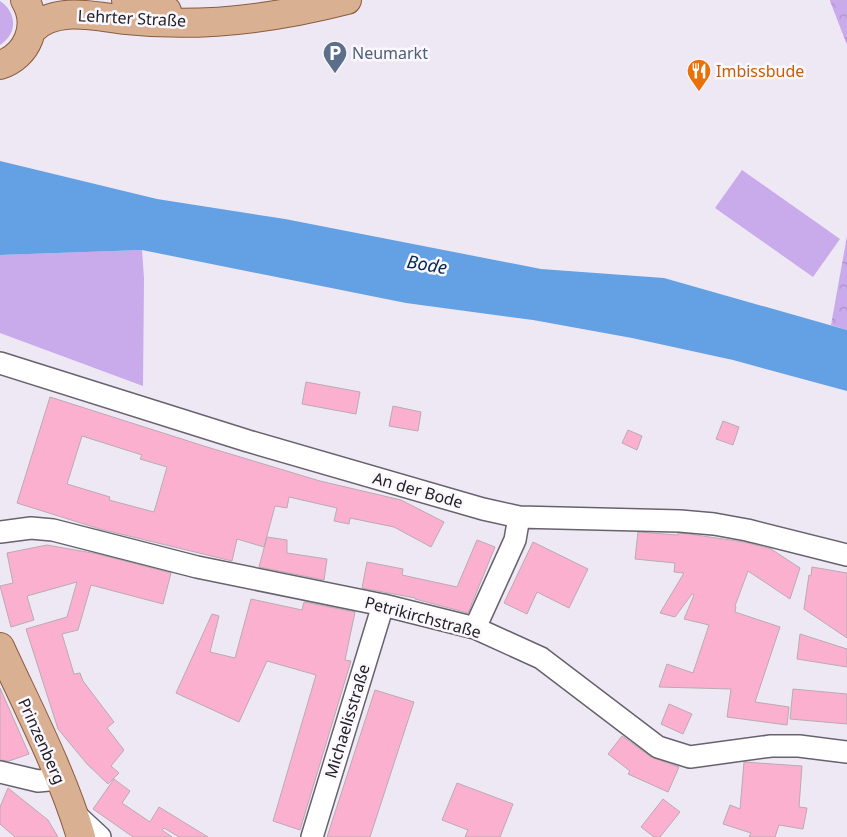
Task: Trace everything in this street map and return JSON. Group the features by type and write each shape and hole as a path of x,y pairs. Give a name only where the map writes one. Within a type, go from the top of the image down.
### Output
{"main road":[{"path":"0,65 16,57 29,40 32,30 30,10 25,0"},
{"name":"Lehrter Straße","path":"126,0 207,21"},
{"name":"Lehrter Straße","path":"32,30 38,23 68,15 160,23 241,20 306,11 347,0"},
{"name":"Prinzenberg","path":"2,655 59,779 77,825"}],"street":[{"name":"An der Bode","path":"0,363 248,441 483,509 519,517 680,520 714,524 747,530 847,555"},
{"path":"475,628 515,540 519,517"},
{"name":"Petrikirchstraße","path":"0,532 31,528 53,530 197,566 383,605 475,628 541,658 658,747 690,758 771,746 799,746 847,752"},
{"name":"Michaelisstraße","path":"312,837 383,605"},
{"path":"0,772 38,781 59,779"},
{"path":"77,825 100,837"}],"green space":[{"path":"847,0 847,45 830,1"},
{"path":"0,1 10,11 13,23 10,35 0,45"},
{"path":"742,170 840,239 813,277 715,208"},
{"path":"847,236 847,330 831,325"},
{"path":"142,250 144,278 143,386 0,333 0,255"}],"water":[{"name":"Bode","path":"0,161 157,199 285,219 541,269 664,278 847,330 847,391 733,360 632,338 533,320 406,303 142,250 0,255"}],"building":[{"path":"306,382 360,392 356,414 302,404"},
{"path":"50,397 320,481 401,500 444,522 431,547 394,527 350,518 349,524 334,521 337,508 289,497 287,508 275,506 264,547 237,539 232,561 100,529 17,503","holes":["82,436 142,455 140,459 167,467 154,512 109,500 110,497 67,484"]},
{"path":"393,406 421,412 418,431 389,426"},
{"path":"723,421 739,427 733,445 716,439"},
{"path":"628,430 642,436 637,450 622,443"},
{"path":"638,532 689,534 744,542 771,549 800,568 790,599 748,571 735,606 735,612 780,627 755,702 789,707 787,725 727,717 731,689 659,687 667,664 693,673 709,625 684,619 694,595 692,594 675,617 660,613 684,573 674,572 675,563 635,559"},
{"path":"267,537 287,540 287,553 327,559 324,580 259,567"},
{"path":"477,540 495,547 468,613 415,598 362,588 367,562 403,569 402,575 457,587"},
{"path":"533,542 588,569 569,608 537,592 527,614 504,603"},
{"path":"47,545 98,554 171,573 163,604 91,585 78,630 62,634 74,674 80,673 83,681 114,722 107,728 124,750 111,766 119,773 108,784 87,764 58,729 26,629 67,617 77,582 27,596 34,620 11,627 0,586 13,583 7,553"},
{"path":"812,567 847,573 847,638 804,609"},
{"path":"251,599 302,610 304,602 355,612 345,660 351,661 300,830 273,821 316,675 267,661 239,722 176,693 212,614 219,616 210,652 235,658"},
{"path":"800,634 847,649 847,667 797,659"},
{"path":"0,688 29,754 9,761 0,760"},
{"path":"793,689 847,694 847,724 790,719"},
{"path":"375,690 414,702 370,837 327,837"},
{"path":"669,704 692,714 683,734 661,724"},
{"path":"622,736 651,757 679,767 668,792 628,774 630,771 608,754"},
{"path":"744,762 802,766 799,807 807,808 803,829 779,825 775,837 749,837 751,833 723,824 730,805 740,809"},
{"path":"114,779 130,791 122,803 150,822 159,807 208,837 179,837 164,828 162,830 172,837 133,837 93,809"},
{"path":"457,783 513,804 500,837 465,837 468,830 442,820"},
{"path":"8,788 48,820 58,837 15,837 0,824 0,807"},
{"path":"663,799 680,812 660,837 654,837 641,827"}],"place":[{"name":"Neumarkt","path":"335,74"},
{"name":"Imbissbude","path":"699,92"}]}
